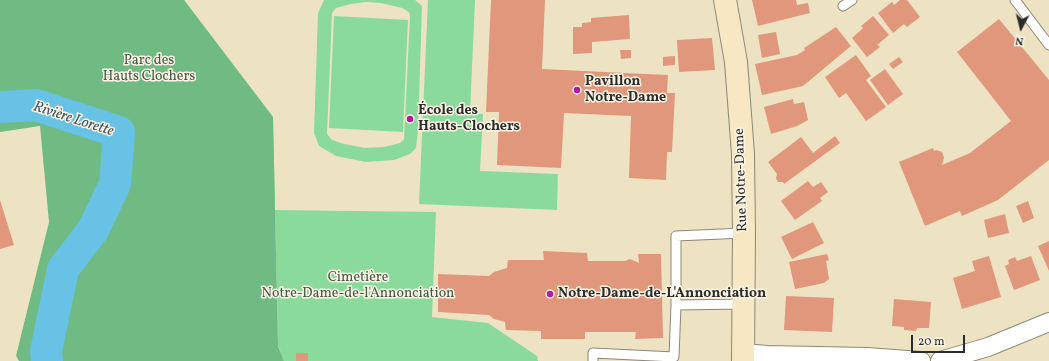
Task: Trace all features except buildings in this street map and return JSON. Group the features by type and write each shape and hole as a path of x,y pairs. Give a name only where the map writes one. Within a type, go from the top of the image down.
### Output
{"street":[{"name":"Rue Notre-Dame","path":"725,0 736,62 743,154 743,357"},
{"path":"940,361 988,347 1049,322"},
{"path":"743,357 867,357 921,361"}],"lane":[{"path":"843,6 852,0"},
{"path":"1015,0 1049,45"},
{"path":"593,361 593,353 674,357 676,236 744,233"},
{"path":"676,305 744,304"}],"green space":[{"name":"Parc des Hauts Clochers","path":"0,0 184,0 273,117 275,210 119,132"},
{"path":"0,0 184,0 273,117 278,346 284,361 19,361 16,356 49,222 40,126 0,132"},
{"path":"324,0 415,0 422,6 418,131 416,148 410,154 394,160 366,162 336,156 319,146 314,133 318,13","holes":["366,2 381,3 402,8 409,12 410,16 404,139 400,143 384,147 365,148 332,140 327,134 332,13 336,8 351,4"]},
{"path":"428,0 475,0 470,113 483,114 480,171 558,174 557,210 419,204"},
{"path":"334,16 408,20 403,132 329,128"},
{"name":"Cimetière Notre-Dame-de-l'Annonciation","path":"275,210 436,212 432,317 488,323 537,356 538,361 284,361 278,345"}],"waterway":[{"name":"Rivière Lorette","path":"0,107 36,105 119,132 115,184 93,230 63,269 46,351 47,361"}],"place":[{"name":"Pavillon Notre-Dame","path":"577,90"},
{"name":"École des Hauts-Clochers","path":"410,119"},
{"name":"Notre-Dame-de-L'Annonciation","path":"550,294"}]}
